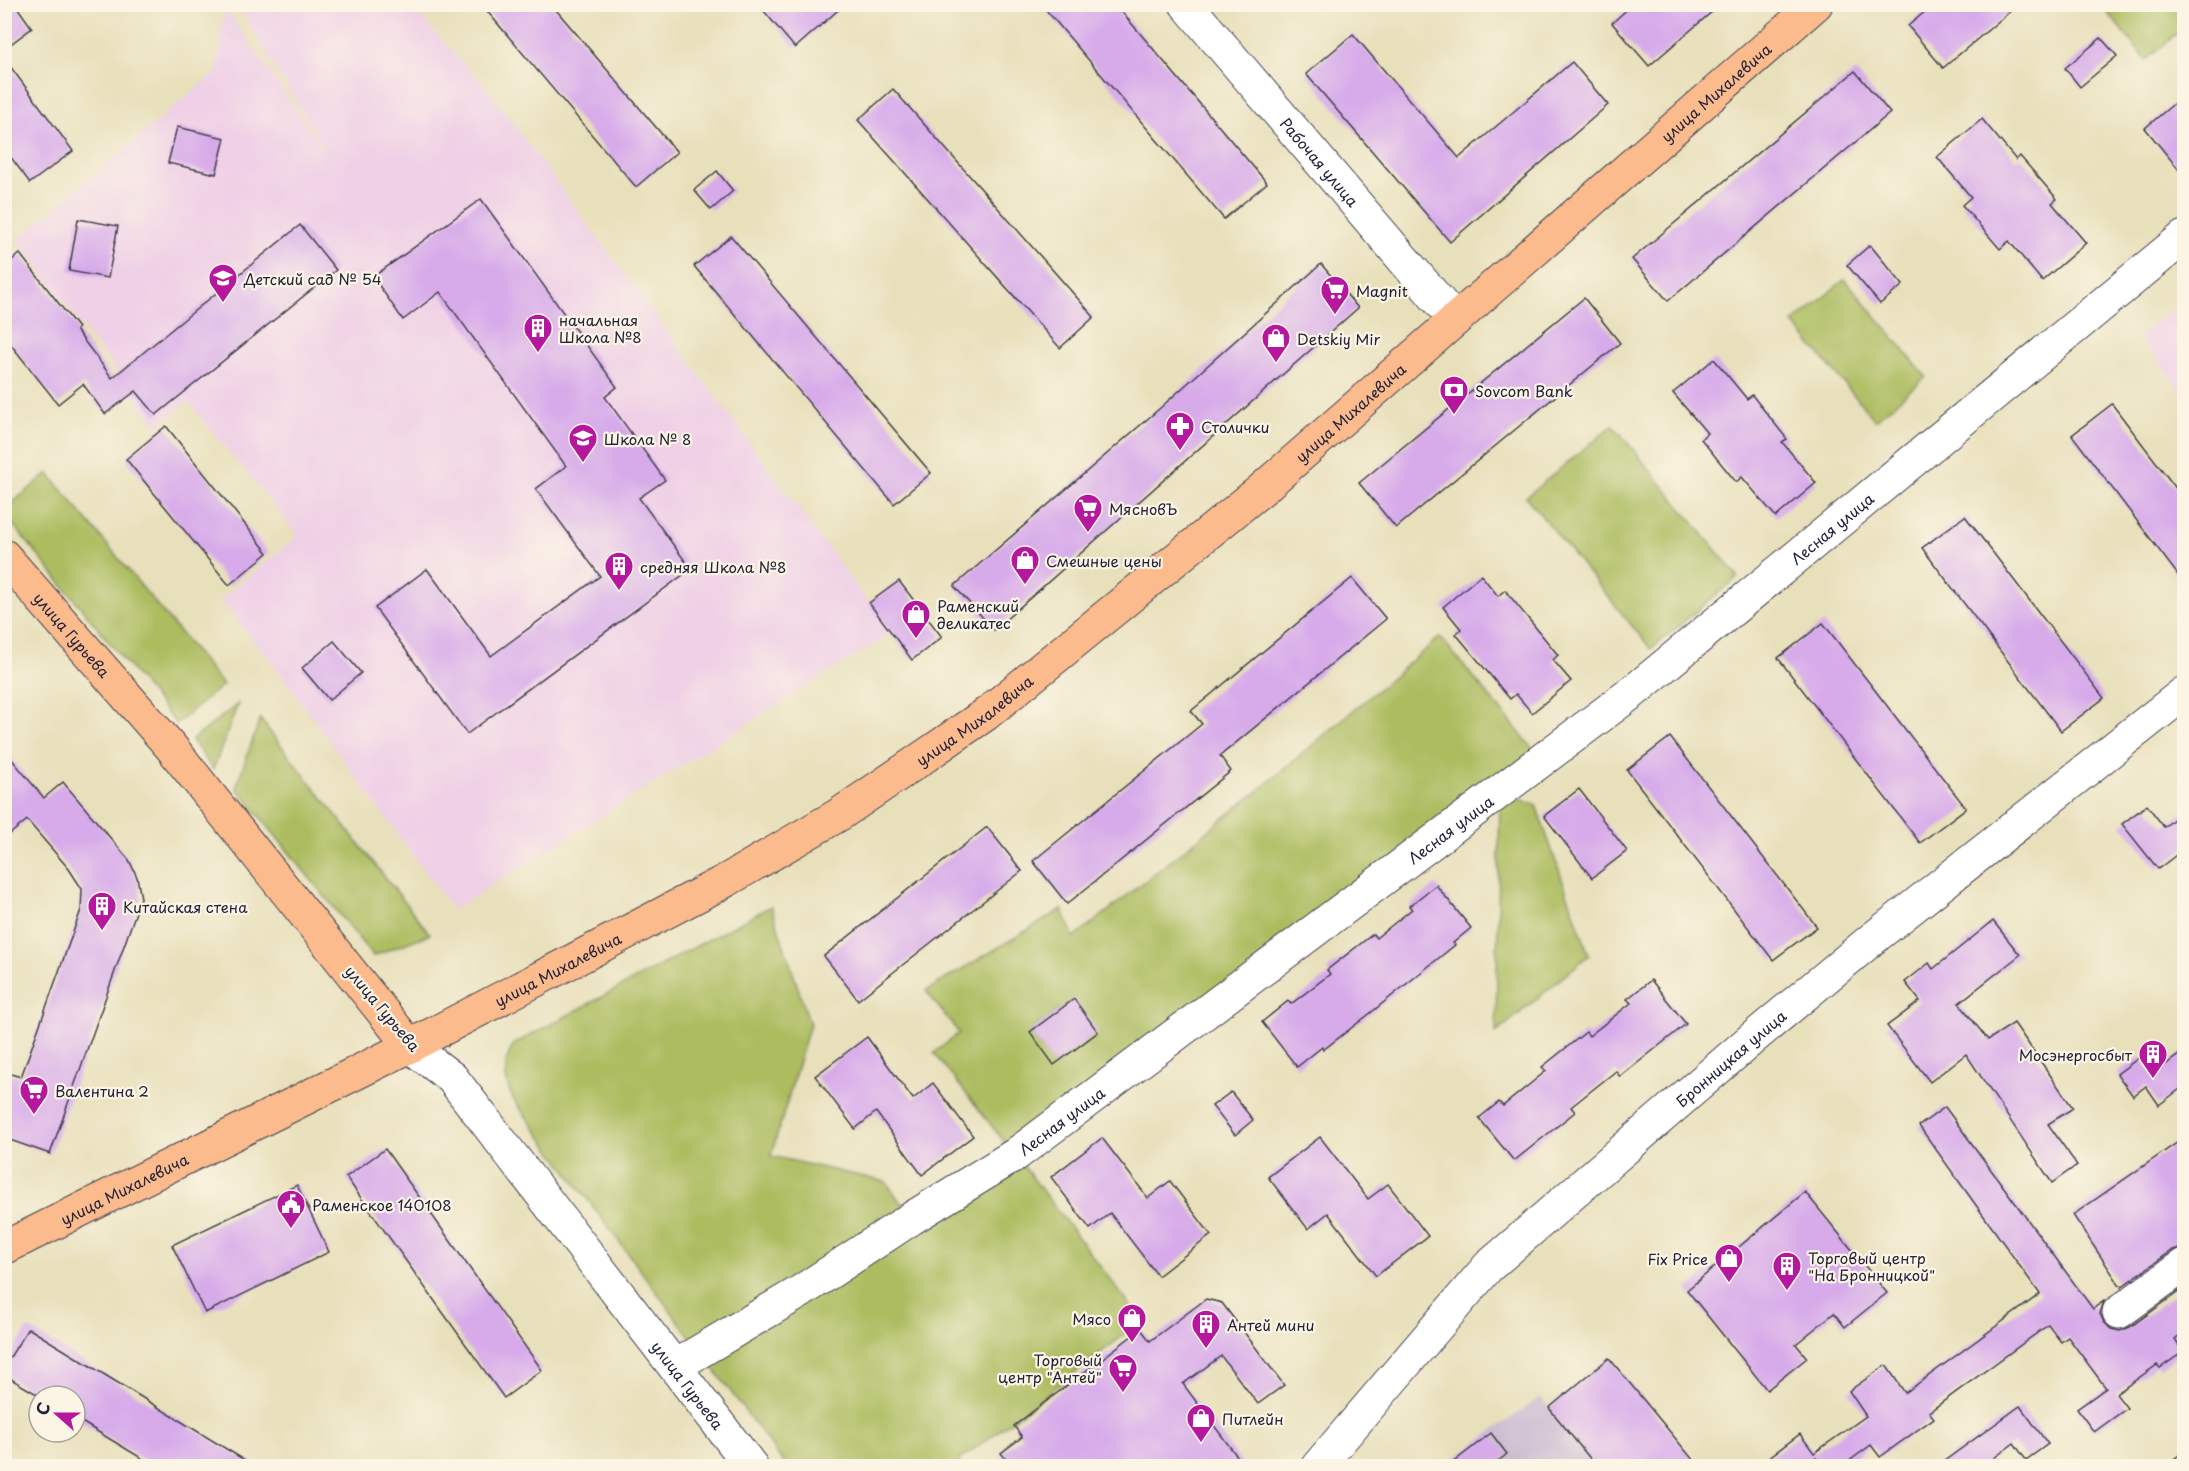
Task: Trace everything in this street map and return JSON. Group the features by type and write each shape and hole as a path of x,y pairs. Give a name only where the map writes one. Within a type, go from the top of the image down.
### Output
{"main road":[{"name":"улица Михалевича","path":"4,1248 410,1046 727,880 840,814 915,763 986,714 1242,506 1816,4"},
{"name":"улица Гурьева","path":"4,556 171,747 410,1046"}],"street":[{"name":"Рабочая улица","path":"1186,4 1455,320"},
{"name":"Лесная улица","path":"675,1366 800,1292 912,1218 1014,1155 1542,761 1635,690 2184,237"},
{"name":"Бронницкая улица","path":"1318,1467 1488,1267 1754,1037 1871,940 2182,698"},
{"name":"улица Гурьева","path":"410,1046 452,1078 751,1467"},
{"path":"2119,1312 2184,1265"}],"shaded area":[{"name":"Школа № 8","path":"224,5 338,171 237,5 409,5 485,86 891,633 453,910 273,664 220,600 298,535 188,402 157,426 17,240 217,71"},
{"path":"2184,301 2184,395 2139,336"},
{"path":"1609,1358 1699,1466 1443,1466 1541,1397 1549,1408"}],"green space":[{"path":"2115,5 2184,5 2184,28 2146,60 2106,11"},
{"path":"1845,279 1926,377 1875,420 1793,323"},
{"path":"1613,425 1738,577 1651,649 1526,497"},
{"path":"48,473 223,685 176,724 5,515 5,509"},
{"path":"1440,637 1543,761 1500,792 1536,805 1589,955 1496,1033 1500,793 1015,1155 1142,1321 958,1461 961,1466 786,1466 513,1099 508,1085 506,1064 514,1044 771,906 810,1024 771,1156 886,1182 912,1218 1014,1154 934,1053 959,1033 926,991 1062,909 1074,938 1264,786","holes":["1073,1000 1054,1064 1030,1032"]},
{"path":"238,704 213,770 192,740"},
{"path":"260,719 430,934 373,956 236,787"}],"building":[{"path":"4,4 15,4 32,28 4,49"},
{"path":"481,4 551,4 677,152 636,187"},
{"path":"758,4 845,4 795,48"},
{"path":"1041,4 1115,4 1267,183 1224,219"},
{"path":"1633,4 1721,4 1649,66 1612,23"},
{"path":"1934,4 2019,4 1943,68 1908,26"},
{"path":"1353,34 1459,158 1572,62 1608,105 1450,242 1306,74"},
{"path":"2101,38 2117,56 2080,87 2065,68"},
{"path":"4,58 73,151 30,183 4,148"},
{"path":"1855,71 1890,113 1668,301 1632,259"},
{"path":"893,89 1094,317 1060,348 858,120"},
{"path":"2184,95 2184,176 2145,128"},
{"path":"1982,119 2016,160 2020,156 2057,199 2052,203 2086,243 2042,281 2009,241 2000,249 1962,205 1971,197 1937,157"},
{"path":"177,127 225,138 216,174 168,163"},
{"path":"717,171 733,191 711,210 694,190"},
{"path":"481,199 617,387 605,397 665,480 639,498 691,569 467,734 375,608 427,569 491,656 600,576 536,489 566,466 440,292 403,320 373,277"},
{"path":"78,219 118,226 108,278 69,271"},
{"path":"300,225 336,270 156,415 136,391 105,414 83,384 58,404 4,336 4,266 20,254 78,328 76,330 112,378"},
{"path":"731,236 931,473 894,504 694,266"},
{"path":"1870,245 1903,285 1880,304 1847,265"},
{"path":"1321,264 1358,308 994,630 954,586 1159,409"},
{"path":"1584,298 1620,343 1396,528 1359,483"},
{"path":"1714,359 1747,399 1752,395 1787,439 1782,442 1816,483 1776,517 1742,477 1736,482 1701,439 1707,433 1673,393"},
{"path":"2112,404 2184,499 2184,583 2072,435"},
{"path":"166,426 268,553 229,585 126,459"},
{"path":"1965,516 2104,698 2061,731 1922,548"},
{"path":"1481,575 1498,596 1505,590 1558,655 1553,660 1571,681 1532,713 1516,694 1510,699 1456,634 1461,629 1443,607"},
{"path":"1352,578 1386,619 1220,756 1231,771 1067,904 1033,861 1202,724 1191,711"},
{"path":"899,581 942,637 912,660 869,603"},
{"path":"1823,623 1966,808 1920,843 1778,658"},
{"path":"334,641 361,673 329,700 302,668"},
{"path":"1670,737 1817,927 1773,960 1627,770"},
{"name":"Китайская стена","path":"4,750 44,798 63,782 129,860 137,877 141,898 50,1154 4,1138 4,1072 21,1077 81,910 82,889 69,869 27,820 4,839"},
{"path":"1579,789 1627,851 1592,878 1544,816"},
{"path":"2147,805 2164,827 2184,811 2184,849 2158,869 2122,824"},
{"path":"987,827 1022,871 858,1000 824,956"},
{"path":"1436,885 1471,928 1453,943 1455,945 1368,1015 1297,1067 1262,1022 1288,1001 1291,1004 1330,974 1327,970 1373,934 1376,938 1412,909 1409,906"},
{"path":"1993,921 2020,955 1959,1003 1988,1040 2014,1023 2073,1108 2048,1124 2077,1165 2052,1183 1966,1054 1930,1082 1887,1026 1920,1001 1905,982 1929,963 1933,969"},
{"path":"1651,980 1686,1024 1620,1077 1616,1071 1571,1107 1575,1112 1514,1161 1479,1118 1499,1102 1503,1106 1546,1071 1542,1067 1586,1032 1589,1036 1631,1003 1627,999"},
{"path":"1074,999 1098,1032 1054,1065 1030,1032"},
{"path":"867,1037 913,1099 933,1083 973,1136 922,1175 876,1112 855,1129 815,1076"},
{"name":"Мосэнергосбыт","path":"2184,1051 2184,1086 2159,1105 2146,1086 2133,1096 2117,1074 2140,1057 2153,1074"},
{"path":"1231,1092 1253,1120 1235,1135 1212,1106"},
{"path":"1945,1107 2093,1309 2104,1301 2100,1314 2111,1329 2120,1331 2130,1327 2184,1288 2184,1333 2175,1340 2183,1352 2160,1368 2157,1365 2116,1394 2127,1408 2094,1432 2077,1409 2106,1388 2068,1337 2061,1342 2048,1325 1929,1412 1934,1418 1880,1457 1871,1445 1841,1467 1823,1467 1816,1457 1804,1467 1756,1467 1800,1434 1814,1453 1866,1416 1849,1391 1886,1365 1905,1393 2040,1294 1919,1126"},
{"path":"1320,1137 1368,1199 1388,1184 1428,1236 1376,1276 1328,1213 1308,1229 1268,1177"},
{"path":"1102,1138 1148,1198 1170,1181 1211,1235 1158,1276 1110,1213 1090,1229 1051,1177"},
{"path":"2184,1138 2184,1247 2173,1250 2121,1287 2073,1215"},
{"path":"385,1149 542,1370 504,1398 346,1177"},
{"path":"297,1185 329,1252 205,1313 172,1245"},
{"name":"Торговый центр \"На Бронницкой\"","path":"1805,1192 1887,1293 1845,1327 1834,1313 1796,1344 1807,1358 1767,1390 1687,1290"},
{"name":"Торговый центр \"Антей\"","path":"1206,1299 1222,1303 1284,1385 1258,1404 1221,1356 1183,1384 1245,1467 1012,1467 1001,1453 1022,1437 1014,1426 1141,1329 1150,1341"},
{"path":"28,1328 256,1467 156,1467 87,1425 87,1384 27,1384 27,1388 4,1375 4,1367"},
{"path":"1609,1358 1699,1467 1597,1467 1549,1408"},
{"path":"2020,1406 2048,1444 2026,1460 2014,1443 1982,1467 1936,1467"},
{"path":"1491,1433 1507,1454 1491,1467 1447,1467"}],"railway":[{"path":"2169,1466 2184,1455"}],"place":[{"name":"Детский сад № 54","path":"223,304"},
{"name":"Magnit","path":"1335,316"},
{"name":"начальная Школа №8","path":"538,354"},
{"name":"Detskiy Mir","path":"1276,364"},
{"name":"Sovcom Bank","path":"1454,416"},
{"name":"Столички","path":"1180,452"},
{"name":"Школа № 8","path":"583,464"},
{"name":"МясновЪ","path":"1088,534"},
{"name":"Смешные цены","path":"1025,586"},
{"name":"средняя Школа №8","path":"619,592"},
{"name":"Раменский деликатес","path":"916,640"},
{"name":"Китайская стена","path":"102,932"},
{"name":"Мосэнергосбыт","path":"2153,1080"},
{"name":"Валентина 2","path":"34,1116"},
{"name":"Раменское 140108","path":"291,1230"},
{"name":"Fix Price","path":"1729,1284"},
{"name":"Торговый центр \"На Бронницкой\"","path":"1787,1292"},
{"name":"Мясо","path":"1132,1344"},
{"name":"Антей мини","path":"1206,1350"},
{"name":"Торговый центр \"Антей\"","path":"1123,1394"},
{"name":"Питлейн","path":"1201,1444"}]}
